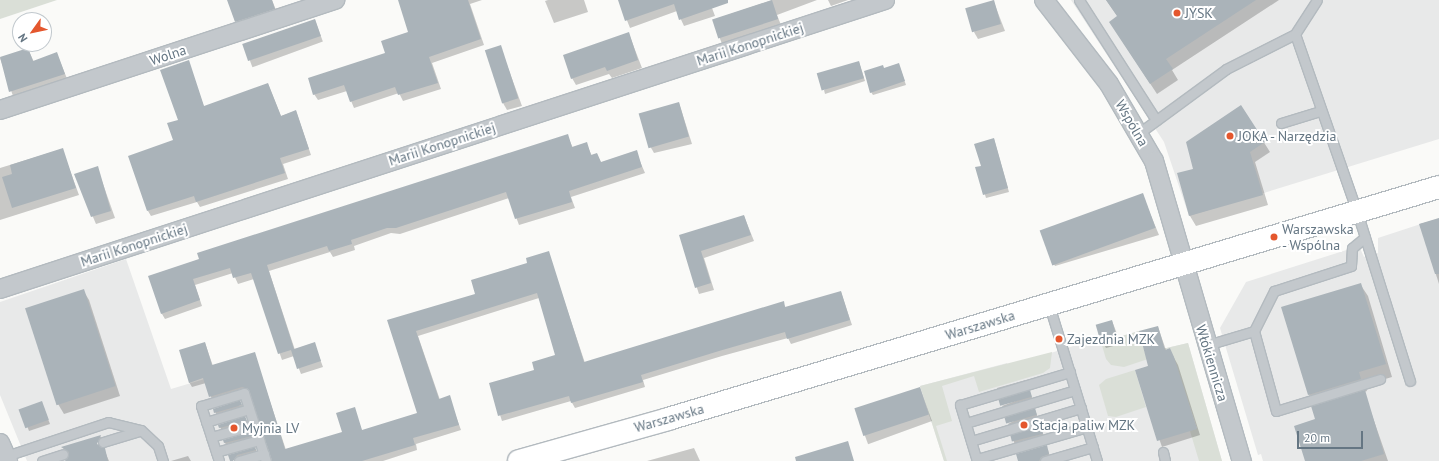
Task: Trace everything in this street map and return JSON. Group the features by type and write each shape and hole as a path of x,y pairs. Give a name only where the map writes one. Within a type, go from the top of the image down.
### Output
{"main road":[{"name":"Warszawska","path":"519,461 1183,265 1439,187"}],"street":[{"name":"Wolna","path":"0,110 335,0"},
{"name":"Marii Konopnickiej","path":"0,289 885,0"},
{"name":"Wspólna","path":"1044,0 1108,84 1139,133 1154,161 1183,265"},
{"name":"Włókiennicza","path":"1183,265 1242,461"}],"lane":[{"path":"1079,0 1156,120"},
{"path":"1139,133 1226,69 1295,34 1317,0"},
{"path":"1295,34 1320,111 1357,212 1410,381"},
{"path":"1281,123 1320,111"},
{"path":"1365,237 1352,248 1351,266 1274,291 1254,331 1276,411 1380,379"},
{"path":"1049,304 1097,461"},
{"path":"1207,345 1254,331"},
{"path":"1070,372 960,405 971,441 977,460 1087,427"},
{"path":"966,423 1075,390"},
{"path":"239,461 265,457 244,393 200,406 217,456 259,440"},
{"path":"971,441 1081,408"},
{"path":"206,422 249,409"},
{"path":"5,453 108,422 141,430 158,446 163,461"},
{"path":"211,437 254,425"},
{"path":"103,442 141,430"},
{"path":"1045,461 1093,447"},
{"path":"1163,452 1166,461"},
{"path":"42,461 63,454"}],"shaded area":[{"path":"0,0 57,0 21,12 12,12 12,15 0,19"},
{"path":"1071,0 1439,0 1439,139 1189,216 1164,142"},
{"path":"1439,218 1439,461 1263,461 1261,454 1258,455 1220,328 1246,282 1359,246 1364,257 1378,253 1378,238"},
{"path":"126,259 171,389 245,367 273,461 27,461 0,395 0,302"},
{"path":"1139,331 1145,353 1188,343 1222,461 944,461 920,386 1007,363 1008,366 1100,338 1101,342"},
{"path":"1139,331 1145,353 1188,343 1222,461 1199,461 1190,431 1197,428 1170,348 1147,355 1148,359 1124,367 1111,365 1106,359 1101,342"},
{"path":"1052,352 1050,368 1043,373 979,392 974,376 942,386 952,421 936,426 947,461 944,461 920,386"},
{"path":"1135,370 1146,407 1116,417 1108,416 1099,385 1106,379"}],"building":[{"path":"227,0 272,0 275,9 235,22"},
{"path":"398,0 468,0 481,39 429,57 438,83 398,95 395,87 350,102 344,85 313,95 308,78 385,53 381,41 408,32"},
{"path":"618,0 728,0 728,3 679,20 674,4 625,21"},
{"path":"772,0 778,19 718,38 712,19"},
{"path":"994,0 1001,24 972,32 965,8"},
{"path":"1106,0 1256,0 1166,59 1173,69 1150,84 1109,22 1117,16"},
{"path":"315,19 321,36 248,61 242,44"},
{"path":"629,32 638,60 607,71 605,67 571,79 563,55"},
{"path":"501,45 518,98 502,104 485,50"},
{"path":"16,52 30,52 33,61 57,52 65,74 9,92 0,57"},
{"path":"189,60 204,106 268,83 281,116 296,110 309,149 280,158 285,173 196,202 194,196 147,211 128,156 173,140 167,123 178,120 160,70"},
{"path":"859,61 864,78 822,90 817,73"},
{"path":"899,63 905,81 870,93 864,71 883,65 884,68"},
{"path":"679,102 689,137 649,148 639,114"},
{"path":"1241,105 1265,142 1250,152 1263,195 1189,216 1177,173 1193,169 1186,142"},
{"path":"568,134 572,147 587,142 591,155 597,153 601,162 637,150 642,167 569,191 572,202 515,219 506,192 396,228 387,228 351,240 352,244 329,251 327,246 267,265 294,349 315,342 321,361 297,369 291,350 278,354 251,273 233,278 230,268 193,279 200,300 161,314 148,276 199,259 197,253"},
{"path":"994,138 1008,188 983,195 975,167 981,166 974,144"},
{"path":"63,148 76,188 12,208 2,177 12,174 10,165"},
{"path":"98,166 111,211 91,217 74,174"},
{"path":"1143,193 1156,228 1052,265 1040,231"},
{"path":"744,215 751,235 701,251 711,283 695,288 679,235"},
{"path":"1439,218 1439,274 1435,274 1419,224"},
{"path":"549,251 584,362 784,301 785,307 841,291 850,320 787,339 785,332 719,351 641,375 643,382 571,403 569,396 498,416 489,383 534,370 532,362 555,355 537,293 416,331 439,399 450,395 459,425 413,438 415,445 362,461 272,461 248,389 242,387 209,397 203,378 189,383 179,350 205,342 212,365 255,352 285,449 342,432 336,413 355,407 362,430 417,413 387,320 475,294 471,280 527,263 526,258"},
{"path":"1361,283 1386,364 1359,372 1361,379 1308,395 1281,307"},
{"path":"84,289 116,386 57,405 25,308"},
{"path":"1112,320 1117,337 1101,342 1096,325"},
{"path":"1158,326 1165,350 1170,348 1174,357 1197,429 1157,441 1135,370 1148,366 1139,331"},
{"path":"920,387 929,415 863,436 854,408"},
{"path":"1030,390 1032,397 1000,406 998,399"},
{"path":"1365,390 1384,454 1361,461 1305,461 1294,426 1315,419 1311,406"},
{"path":"240,400 242,405 214,413 213,409"},
{"path":"42,401 49,420 25,428 19,410"},
{"path":"1035,408 1037,415 1006,424 1004,417"},
{"path":"245,416 247,421 219,428 218,425"},
{"path":"1041,426 1043,434 1012,442 1010,434"},
{"path":"250,432 252,436 224,443 223,440"},
{"path":"101,435 97,444 105,448 108,461 65,461 69,452 61,447"},
{"path":"848,441 854,461 796,461 795,457"},
{"path":"1047,445 1049,454 1041,457 1039,461 1018,461 1016,454"},
{"path":"255,447 256,450 237,455 233,461 230,461 228,455"}],"place":[{"name":"JYSK","path":"1177,13"},
{"name":"JOKA - Narzędzia","path":"1230,136"},
{"name":"Warszawska - Wspólna","path":"1274,237"},
{"name":"Zajezdnia MZK","path":"1059,339"},
{"name":"Stacja paliw MZK","path":"1024,425"},
{"name":"Myjnia LV","path":"234,428"}]}
